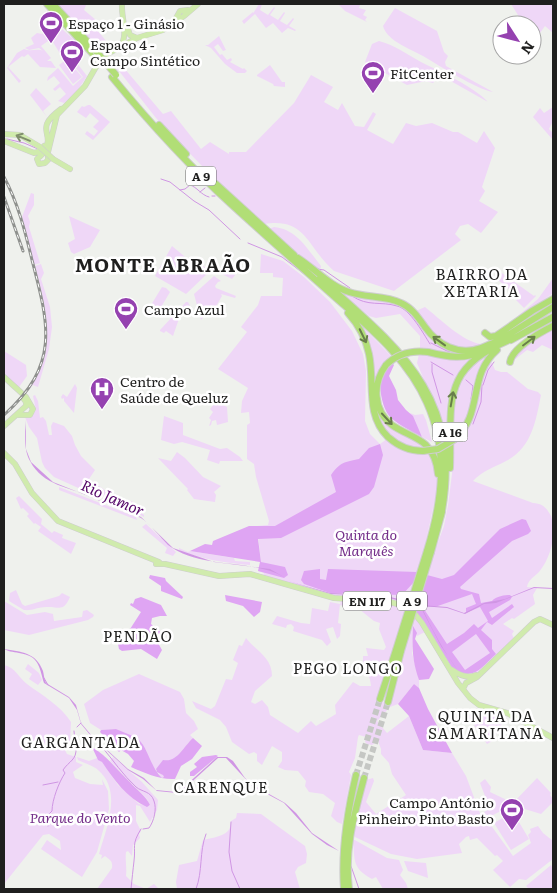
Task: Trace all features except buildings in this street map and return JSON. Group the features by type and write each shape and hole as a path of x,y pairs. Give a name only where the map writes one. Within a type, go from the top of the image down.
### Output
{"highway":[{"name":"A 9","path":"47,4 94,52"},
{"name":"A 9","path":"53,4 168,143 202,177 401,359 428,403 437,432 442,466 441,492 429,552"},
{"name":"A 9","path":"114,76 205,174 394,345 410,364 423,385 438,418 444,450 446,484 441,516 399,650 380,699"},
{"path":"298,258 335,285 348,292 391,299 402,303 415,314 433,337 447,347 464,351 492,347"},
{"path":"335,297 356,324 369,351 373,409 378,424 381,430 395,443 411,450 438,449 455,439 467,425 479,376 492,347"},
{"path":"485,333 490,337 496,336 553,299"},
{"name":"A 16","path":"441,516 449,480 450,408 453,391 459,377 466,368 492,347 553,307"},
{"name":"A 16","path":"434,525 439,488 437,464 434,456 426,446 393,425 387,420 380,409 376,397 377,384 381,372 392,359 404,353 416,351 447,357 463,357 514,338 553,317"},
{"path":"510,362 514,352 538,334 553,326"},
{"name":"A 9","path":"388,702 399,650"},
{"path":"349,889 348,849 356,775"},
{"path":"344,889 343,849 350,819 364,778"}],"main road":[{"path":"123,4 130,35 137,38"},
{"path":"120,47 124,36 123,4"},
{"path":"45,158 48,121 77,96 95,73 100,60 137,38 159,32 195,6"},
{"path":"127,26 127,43"},
{"path":"124,36 127,43"},
{"path":"45,158 56,118 61,109"},
{"path":"48,121 53,123 54,126"},
{"path":"4,134 20,135 40,147 45,158"},
{"path":"4,141 34,153 44,147 47,138"},
{"path":"4,145 45,158 70,169"},
{"path":"4,379 26,397 26,410 4,426"},
{"name":"EN 117","path":"4,453 15,464 32,492 58,521 155,563 183,568"},
{"name":"EN 117","path":"155,563 221,576 247,574 334,598 390,602 403,606 418,617 450,668"},
{"path":"462,684 477,677 537,620 546,621 553,625"},
{"path":"450,668 463,676 469,677 476,674 509,645"},
{"path":"450,668 462,684"},
{"path":"463,676 458,677 466,695 478,704 507,713 553,738"},
{"path":"462,684 466,678 463,676"}],"green space":[{"path":"57,4 86,5 84,10 102,25 97,30 112,48 101,53"},
{"path":"259,4 262,4 260,10 268,15 274,7 270,15 278,20 284,12 280,21 287,25 293,18 289,26 296,30 288,28 282,33 273,23 266,28 255,14 244,24 242,21 254,13"},
{"path":"338,4 360,5 359,8 366,10 363,15 367,17 365,20 367,22 345,11"},
{"path":"511,4 553,4 553,33 545,26 542,30 542,15 518,15"},
{"path":"395,8 437,31 444,52 448,56 445,62 446,66 493,92 468,82 391,38 383,26"},
{"path":"62,29 81,46 75,52 73,47 69,48 62,44 87,76 75,94 64,103 58,101 66,94 60,87 55,91 53,89 60,83 54,76 47,81 48,77 58,68 73,86 83,77 67,57 64,60 51,39 41,46 51,58 47,61 51,61 56,68 40,67 28,54 24,57 22,56 8,67 21,81 19,83 7,68 17,53 24,49 29,50 25,48 34,44 31,38 37,33 42,34 51,30"},
{"path":"219,36 226,50 223,51 218,44 214,47 227,60 231,58 230,62 244,68 247,71 245,73 237,73 225,64 211,48 205,45 208,45"},
{"path":"379,41 395,47 474,90 488,102 440,75 433,83 426,81 407,85 365,62 372,44"},
{"path":"108,57 114,57 119,62 163,114 171,111 201,149 210,142 229,154 229,152 246,152 294,103 311,75 333,87 324,102 338,110 342,103 355,126 364,127 373,112 376,114 367,130 393,144 406,123 416,126 432,123 453,132 458,132 477,143 484,131 495,148 482,187 485,191 479,201 498,212 481,233 468,224 460,226 455,234 461,240 394,291 334,271 298,230 289,225 278,223 264,224 201,165 156,118"},
{"name":"Espaço 4 - Campo Sintético","path":"67,59 82,77 73,84 59,65"},
{"path":"270,65 282,82 285,82 285,87 274,86 257,76"},
{"path":"36,88 51,104 43,111 47,117 30,95"},
{"path":"88,105 110,122 93,140 85,134 87,131 94,136 98,131 93,127 99,121 90,113 86,118 77,112 82,106"},
{"path":"553,107 553,121 549,129 553,133 553,140 533,117 540,108 544,113"},
{"path":"31,193 34,194 34,205 28,216 29,227 40,263 34,265 22,217"},
{"path":"69,216 100,230 90,247 74,254 71,252 68,243 75,239"},
{"path":"274,227 289,232 301,241 321,266 320,273 269,229"},
{"path":"172,246 190,261 197,259 209,272 186,294 155,276"},
{"name":"Quinta do Marquês","path":"261,254 283,261 304,277 330,302 352,331 363,354 366,371 365,421 370,434 380,444 387,439 408,451 431,453 437,474 437,490 424,550 434,553 444,526 452,474 452,446 467,428 486,368 491,360 495,370 507,372 528,389 541,395 535,423 522,449 506,461 484,472 473,481 542,505 551,516 553,523 550,553 539,572 527,587 537,588 533,595 535,604 514,619 512,618 503,624 514,631 512,634 514,639 476,673 453,669 420,615 405,605 327,596 263,576 264,573 258,571 261,562 257,526 268,525 269,521 254,464 247,459 249,412 241,413 242,401 248,388 218,369 247,332 241,327 258,305 261,296 282,296 283,278 273,277 273,273 260,273"},
{"path":"229,263 239,270 232,279 218,272"},
{"path":"41,264 44,273 41,279 50,307 52,327 49,349 38,387 33,385 28,391 43,358 46,343 46,316 35,266"},
{"path":"499,271 536,296 524,308 516,300 519,297 498,280 501,277"},
{"path":"214,276 221,281 215,286 216,288 236,296 235,298 221,294 222,296 215,308 210,309 201,320 194,294"},
{"path":"553,278 553,293 513,323 513,320 538,299"},
{"path":"162,287 170,292 160,309 155,309 151,305"},
{"path":"342,292 400,305 412,313 437,344 444,348 467,352 463,355 420,350 420,336 400,314 376,318 369,316"},
{"path":"186,302 190,306 182,310 173,336 166,331 164,333 160,331 160,330"},
{"path":"425,307 459,334 481,344 480,346 459,348 438,340 416,311"},
{"path":"359,323 391,356 383,363 374,379"},
{"path":"553,329 553,350 542,345 533,352 527,350 513,361 515,356 524,347"},
{"path":"4,351 26,365 27,376 19,387 4,376"},
{"path":"489,353 475,378 465,421 453,438 452,397 469,367"},
{"path":"419,354 478,355 459,374 449,393 447,404 447,441 445,442 438,414 417,363"},
{"path":"75,384 77,388 74,413 64,401 64,398 62,399 61,397 63,394 67,397"},
{"path":"35,395 38,401 40,418 43,417 46,421 49,435 52,435 51,426 53,422 64,426 72,436 81,456 95,470 89,479 112,495 129,503 132,501 144,517 122,504 92,491 85,491 54,477 45,468 37,438 25,417 32,417 36,410 33,396"},
{"path":"214,404 227,407 228,422 217,425 216,420 212,421 209,426 211,420 209,418 213,412 210,409"},
{"path":"375,409 392,426 424,448 412,447 390,437 381,426"},
{"path":"410,413 415,415 423,414 432,442 422,437"},
{"path":"164,416 183,423 183,435 220,449 227,448 243,461 220,461 219,464 207,460 210,450 182,442 174,444 161,440"},
{"path":"177,452 203,477 221,486 214,492 216,495 215,502 194,499 188,489 158,458 171,461"},
{"path":"59,487 136,517 137,520 59,490"},
{"path":"19,496 42,519 41,524 52,533 54,531 63,535 62,538 76,543 71,554 38,531 41,527 34,524 27,516 29,514 23,508 21,509 16,498"},
{"path":"146,524 176,552 173,556 165,553 167,548 142,527"},
{"path":"179,548 188,552 234,558 235,561 250,562 250,565 205,558 179,550"},
{"path":"16,590 22,604 25,606 59,596 62,593 70,597 65,605 60,608 43,607 24,610 9,601 10,593"},
{"path":"4,601 27,615 45,612 53,614 54,621 82,617 83,611 87,610 94,615 88,620 29,635 4,630"},
{"path":"341,601 398,605 416,618 425,632 417,636 413,627 412,653 419,680 419,688 414,684 398,704 390,707 377,721 387,733 409,716 423,750 452,753 466,776 485,826 490,824 513,856 531,843 528,835 531,832 530,829 538,826 553,841 553,859 526,880 519,879 510,887 493,870 503,861 497,855 495,856 477,838 470,840 469,836 466,837 459,844 462,853 417,859 391,854 355,837 356,816 366,780 373,778 374,781 366,802 376,814 406,795 392,774 389,763 381,754 378,741 372,745 367,744 365,742 366,737 359,735 358,737 355,758 349,772 351,775 342,824 331,816 335,803 323,794 309,792 305,786 306,781 298,771 285,770 278,767 282,761 282,752 272,746 262,765 257,761 257,754 254,752 249,754 232,742 226,727 220,720 196,708 192,701 211,709 215,706 226,679 232,680 238,663 233,660 239,645 242,646 246,638 266,659 272,676 255,691 251,702 255,704 262,700 268,707 270,715 298,733 311,721 316,726 336,714 335,705 353,682 360,686 371,686 370,679 363,672 363,656 368,656 366,648 384,650 386,647 379,629 380,623 374,621 359,609 340,605","holes":["394,649 404,652 388,704 377,700"]},
{"path":"330,602 340,604 338,623 341,624 340,636 337,639 333,627 326,629 331,642 327,646 322,640 293,631 294,627 291,624 287,625 286,628 272,624 277,616 310,624 312,608 328,611"},
{"path":"28,664 39,673 42,680 38,685 29,679 32,674 25,669"},
{"name":"Parque do Vento","path":"4,665 14,670 27,684 67,716 71,722 71,746 65,750 67,754 76,757 76,762 83,765 73,772 75,778 90,784 103,785 102,779 108,791 109,809 97,852 82,877 41,849 47,840 61,850 60,841 49,834 43,835 4,884"},
{"path":"139,674 180,692 184,699 186,713 194,721 198,729 190,735 193,738 180,754 172,760 163,761 156,769 157,771 150,762 146,750 116,729 101,730 90,723 84,704 103,690"},
{"path":"481,709 502,715 505,719 492,741 487,744 468,716"},
{"path":"77,757 89,761 97,758 118,785 139,804 150,806 147,799 110,761 113,757 142,782 158,800 157,810 150,822 140,806 136,805 136,821 141,831 139,834 140,838 133,845 132,856 128,851 126,852 126,876 134,884 146,889 97,889 112,868 110,860 105,856 101,859 102,855 99,854 110,810 110,788 106,779 98,770 78,760"},
{"path":"537,778 551,793 550,795 553,799 553,802 541,814 515,806 493,815 493,820 487,821 484,812 490,809 480,783 485,779 491,787 490,792 513,803"},
{"name":"Campo António Pinheiro Pinto Basto","path":"513,812 529,839 511,850 494,823"},
{"path":"237,813 261,814 305,846 307,854 306,863 298,867 295,872 300,889 177,889 176,882 179,865 197,861 203,840 226,833 231,826 231,821 236,818"},
{"path":"353,839 387,858 399,860 403,870 400,875 408,889 383,889 376,877 372,879 361,871 356,863"},
{"path":"404,861 426,863 428,878 408,871"},
{"path":"551,865 553,869 553,889 529,889 526,886"},
{"path":"154,884 159,889 146,889"}],"shaded area":[{"path":"392,363 394,365 389,376 396,390 398,400 413,416 422,437 391,418 384,406 381,380 385,371"},
{"path":"25,420 26,431 26,449 25,441"},
{"path":"380,444 383,455 374,487 369,494 281,538 258,539 261,562 285,567 288,575 284,578 258,571 260,562 190,551 205,544 212,545 213,541 249,526 275,526 336,492 331,475 337,467 346,462 359,459 369,448"},
{"path":"26,449 31,462 53,482 77,492 49,481 42,476 30,461"},
{"path":"522,519 526,520 531,531 512,541 460,587 461,589 479,594 481,603 510,595 512,597 510,600 489,612 492,618 512,604 514,607 492,625 487,622 481,630 492,640 492,649 496,654 477,671 466,674 460,673 453,669 416,612 427,575 442,579 454,575 500,529","holes":["472,594 476,604 466,608 466,613 480,607 488,621 478,628 474,624 447,644 422,606 435,607","476,634 490,653 465,670 452,652"]},
{"path":"151,526 173,548 168,545"},
{"path":"173,548 212,561 195,558"},
{"path":"212,561 241,565 251,567 214,562"},
{"path":"251,567 270,569 284,577 271,571"},
{"path":"320,569 320,579 326,580 328,569 417,572 414,582 402,595 330,593 304,584 301,580 304,571"},
{"path":"150,575 165,578 183,597 182,599 161,591 161,586 149,578"},
{"path":"288,581 330,593 381,595 421,605 447,607 464,613 484,603 505,599 534,587 553,589 534,588 496,603 484,604 465,614 447,608 421,606 449,657 441,646 420,606 381,596 330,594"},
{"path":"225,595 262,602 260,612 254,617 243,606 226,601"},
{"path":"141,597 161,605 167,616 152,618 151,624 163,634 158,643 162,650 157,659 141,649 122,651 119,649 118,644 123,640 141,612 130,605 131,603 133,604 135,599"},
{"path":"413,626 417,633 415,639 434,669 429,679 419,680 413,653"},
{"path":"4,649 16,651 27,654 32,656 40,665 46,683 69,697 76,705 81,723 92,736 128,769 144,778 156,790 176,792 217,757 227,757 233,761 245,778 253,785 285,803 312,833 339,851 312,834 284,803 252,786 226,758 218,758 177,793 157,791 143,779 128,770 91,736 81,724 77,710 69,698 44,683 39,667 34,659 26,654"},
{"path":"414,684 419,688 452,753 423,750 409,716 398,704"},
{"path":"116,729 139,740 154,768 162,778 131,767 134,761 121,750 119,752 100,732 101,730"},
{"path":"193,738 202,746 192,759 181,766 175,779 164,778 156,769 163,760 176,757"},
{"path":"92,747 112,763 144,796 150,805 147,807 127,794 102,762 98,760"},
{"path":"218,756 194,776 190,776 190,772 197,767 194,764 202,757"}],"waterway":[{"path":"7,139 38,149"},
{"path":"161,179 170,182 209,210 240,239"},
{"path":"180,190 190,185 209,197"},
{"path":"200,192 205,188"},
{"path":"248,243 282,257 303,273"},
{"path":"317,269 324,270 350,288"},
{"path":"352,296 364,302 402,308 416,322 430,344"},
{"path":"431,343 447,351 462,353"},
{"path":"431,362 453,375"},
{"path":"483,385 488,370 494,362"},
{"path":"432,364 432,372 441,403"},
{"path":"466,380 473,386 471,399"},
{"path":"473,424 481,402 482,385"},
{"path":"44,678 48,685"},
{"path":"77,727 81,723"},
{"path":"74,731 75,742"},
{"path":"102,747 131,782 138,789 149,793 153,798 155,804 154,818 149,828 143,829"},
{"path":"48,826 49,814 52,811 58,786 65,773 63,770 74,758 76,748"},
{"path":"43,785 58,782"},
{"path":"231,822 229,852 232,871 240,889"},
{"path":"131,889 135,842 141,829"},
{"path":"196,889 206,834"},
{"path":"351,866 359,889"}],"tunnel":[{"path":"356,775 380,699"},
{"path":"364,778 388,702"}],"railway":[{"path":"4,177 24,228 43,305 45,324 45,343 42,361 34,379 22,397 4,415"},
{"path":"4,197 23,251"}],"place":[{"name":"Espaço 1 - Ginásio","path":"51,44"},
{"name":"Espaço 4 - Campo Sintético","path":"72,73"},
{"name":"FitCenter","path":"373,94"},
{"name":"Campo Azul","path":"126,330"},
{"name":"Centro de Saúde de Queluz","path":"102,410"},
{"name":"Campo António Pinheiro Pinto Basto","path":"512,831"}],"district":[{"name":"MONTE ABRAÃO","path":"163,264"},
{"name":"BAIRRO DA XETARIA","path":"482,282"},
{"name":"PENDÃO","path":"138,635"},
{"name":"PEGO LONGO","path":"348,667"},
{"name":"QUINTA DA SAMARITANA","path":"486,724"},
{"name":"GARGANTADA","path":"81,741"},
{"name":"CARENQUE","path":"221,786"}],"water label":[{"name":"Rio Jamor","path":"113,497"}]}
